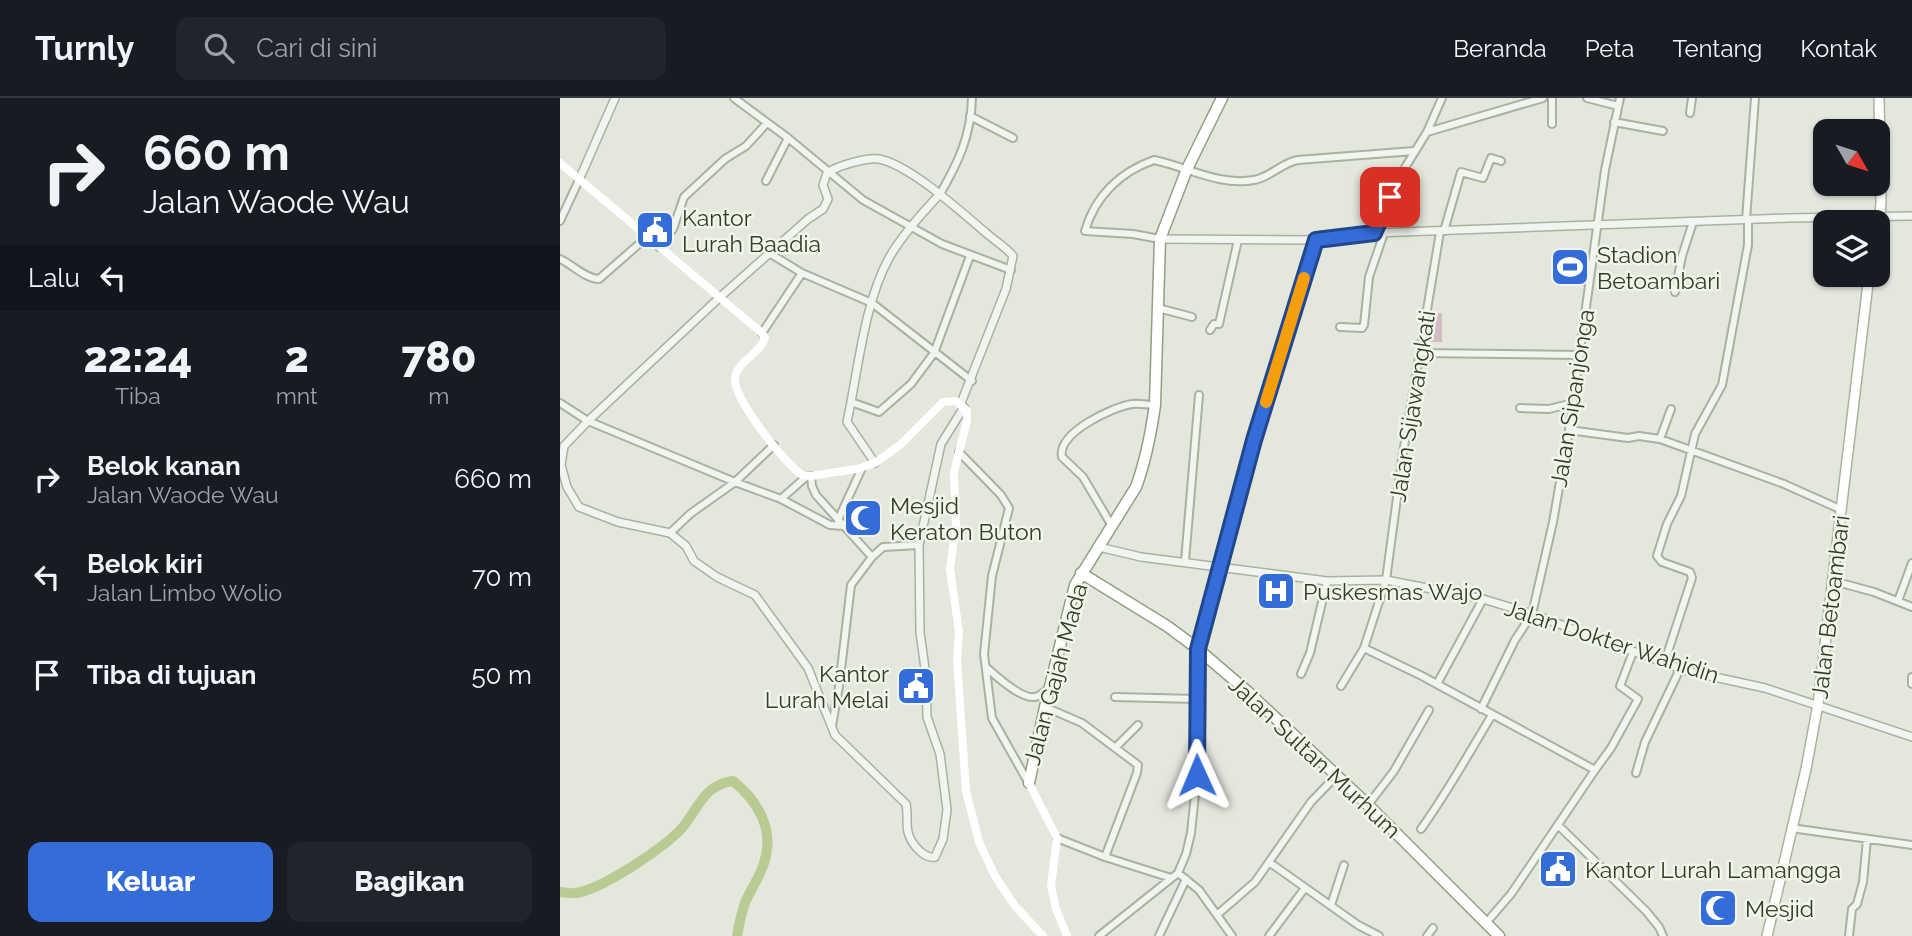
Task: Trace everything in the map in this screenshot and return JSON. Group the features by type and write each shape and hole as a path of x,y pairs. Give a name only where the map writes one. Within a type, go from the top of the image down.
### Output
{"highway":[{"name":"Jalan Gajah Mada","path":"1029,783 1070,598 1141,473 1155,405 1160,239 1186,169 1222,98"},
{"name":"Jalan Sultan Murhum","path":"1082,573 1167,626 1198,649 1337,775 1499,936"}],"main road":[{"path":"1877,98 1878,119"},
{"path":"560,163 762,333 765,338 763,344 738,369 734,380 736,389 774,445 797,472 809,476 862,468 875,463 900,445 943,402 952,400 963,405 968,418 954,472 956,524 950,569 959,632 957,660 968,800 979,842 995,876 1015,906 1043,936"},
{"name":"Jalan Betoambari","path":"1770,936 1820,705 1837,582 1871,287"},
{"name":"Jalan Betoambari","path":"1820,705 1853,433"},
{"name":"Jalan Gajah Mada","path":"1029,783 1057,838"},
{"path":"1057,838 1051,886 1056,909 1067,936"}],"street":[{"path":"560,221 615,98"},
{"path":"734,98 788,138 863,200 933,240 1011,270"},
{"path":"875,463 847,422 872,303 889,257 940,194 959,159 972,98"},
{"path":"1374,233 1398,179 1427,132 1442,98"},
{"path":"1427,132 1543,98"},
{"path":"1552,98 1552,124"},
{"path":"1690,113 1692,98"},
{"path":"1664,664 1692,578 1690,572 1661,562 1657,556 1667,524 1681,496 1689,449 1722,385 1748,245 1747,220 1755,98"},
{"path":"1587,99 1619,102"},
{"name":"Jalan Sipanjonga","path":"1481,709 1532,614 1553,522 1569,430 1597,226 1619,102"},
{"path":"970,116 1013,138"},
{"path":"1614,122 1663,131"},
{"path":"659,247 673,229 684,197 725,159 746,146 766,124"},
{"path":"766,181 788,138"},
{"path":"1415,151 1298,160 1285,163 1256,180 1206,177 1154,160 1122,175 1097,203 1085,231 1160,239 1316,240 1374,233 1813,219"},
{"name":"Jalan Sijawangkati","path":"1341,686 1364,648 1386,580 1420,353 1442,232 1461,172 1483,178 1491,158 1501,161"},
{"path":"880,159 940,194 1013,256 1011,270 963,405 942,444 919,545 920,632 926,676 927,717 940,754 947,810 943,839 935,857 924,856 908,832 908,810 902,798 848,748 831,727 808,668 756,597 717,577 694,561 686,546 670,533 601,517 577,505 564,481 560,458 565,444 588,421 719,298 827,203 823,185 829,171 849,164 880,159"},
{"path":"1890,218 1912,216"},
{"path":"1675,292 1682,256 1693,222"},
{"path":"1340,327 1363,327 1369,277 1384,233"},
{"path":"560,259 593,279 599,279 647,237"},
{"path":"1210,330 1214,324 1219,324 1238,240"},
{"path":"1099,936 1178,873 1191,833 1197,775 1198,649 1254,440 1316,240"},
{"path":"769,253 802,273 872,303 972,381"},
{"path":"851,402 881,411 911,383 934,353 970,256"},
{"path":"762,333 802,273"},
{"path":"1158,308 1192,317"},
{"path":"1420,353 1580,355"},
{"path":"1185,561 1199,394"},
{"path":"560,402 588,421 781,499 830,525 844,526"},
{"path":"1520,408 1549,409 1573,403"},
{"path":"1112,526 1083,477 1062,457 1062,447 1074,432 1100,415 1133,404 1155,405"},
{"path":"1660,439 1671,409"},
{"path":"1569,430 1628,438 1639,436 1660,439 1784,484 1842,510"},
{"path":"670,533 677,524 735,482 774,445"},
{"path":"959,452 1001,495 1009,508 992,576 984,638 986,667 992,718 1029,783"},
{"path":"838,520 862,468"},
{"path":"781,499 809,476 816,495 872,557"},
{"path":"831,727 841,674 851,585 883,547 919,545"},
{"name":"Jalan Dokter Wahidin","path":"1099,547 1141,556 1327,581 1386,580 1483,599 1532,614 1664,664 1765,688 1912,737"},
{"path":"1898,601 1912,563"},
{"path":"1301,674 1310,653 1327,581"},
{"path":"1837,582 1912,607"},
{"path":"1437,684 1483,599"},
{"path":"1364,648 1437,684 1595,770"},
{"path":"1486,923 1511,894 1611,748 1637,701 1638,699 1620,686 1633,652"},
{"path":"986,667 1006,684 1029,697 1036,697 1049,688"},
{"path":"1636,773 1645,742 1681,669"},
{"path":"1912,677 1912,684"},
{"path":"1115,697 1196,699"},
{"path":"1045,707 1082,723 1116,747 1135,763 1138,769 1105,857"},
{"path":"1368,805 1394,771 1429,710"},
{"path":"1421,829 1436,810 1445,789 1492,715"},
{"path":"1116,747 1138,725"},
{"path":"1218,914 1255,883 1311,802 1337,775"},
{"path":"1558,825 1612,875 1646,911 1663,936"},
{"path":"1794,829 1912,845"},
{"path":"1057,838 1171,878"},
{"path":"1849,936 1852,909 1857,904 1863,882 1867,839"},
{"path":"1269,862 1379,936"},
{"path":"1331,905 1344,865"},
{"path":"1178,873 1199,890 1232,936"},
{"path":"1158,936 1186,879"},
{"path":"1269,936 1305,888"},
{"path":"1427,936 1433,928"}],"shaded area":[{"path":"1429,313 1442,313 1442,342 1429,342"}],"waterway":[{"path":"560,892 588,890 633,866 683,827 709,792 723,783 733,781 757,807 766,828 767,839 764,863 745,903 737,936"}],"slow traffic":[{"path":"1266,402 1304,278"}],"place":[{"name":"Kantor Lurah Baadia","path":"655,230"},
{"name":"Stadion Betoambari","path":"1570,267"},
{"name":"Mesjid Keraton Buton","path":"863,518"},
{"name":"Puskesmas Wajo","path":"1276,591"},
{"name":"Kantor Lurah Melai","path":"916,686"},
{"name":"Kantor Lurah Lamangga","path":"1558,869"},
{"name":"Mesjid","path":"1718,908"}],"route":[{"path":"1197,775 1198,649 1254,440 1316,240 1374,233 1390,197"}]}
